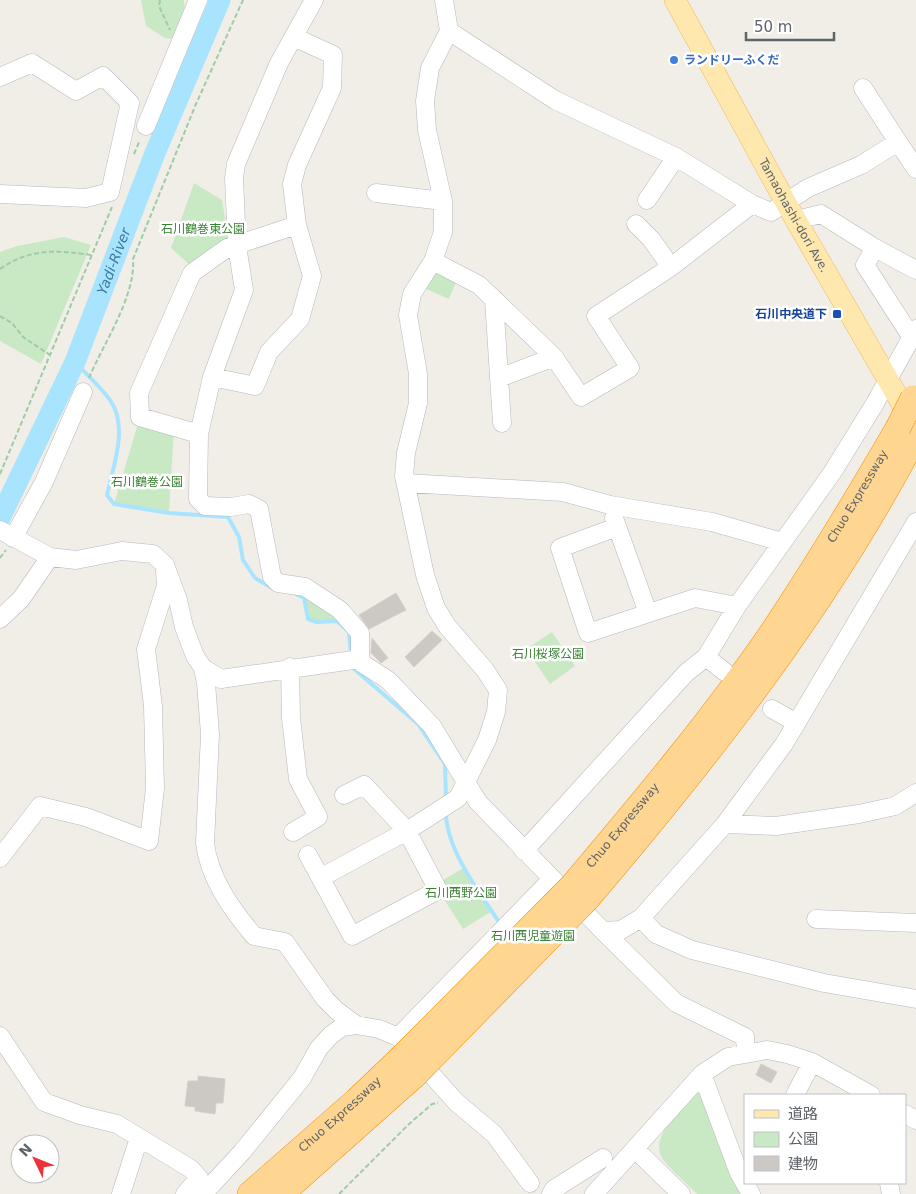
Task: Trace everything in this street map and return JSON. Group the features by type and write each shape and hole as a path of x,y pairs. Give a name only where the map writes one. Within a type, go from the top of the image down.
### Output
{"highway":[{"name":"Chuo Expressway","path":"250,1194 404,1057 570,888 653,792 711,716 772,631 834,538 910,435 914,394"},
{"name":"Chuo Expressway","path":"281,1194 376,1111 404,1057"},
{"path":"298,1194 376,1111"}],"main road":[{"name":"Tamaohashi-dori Ave.","path":"675,0 791,211 888,380 910,435"}],"street":[{"path":"146,126 198,0"},
{"path":"314,0 279,63 236,164 234,178 237,246 244,290 212,377 198,434 198,499 205,506 231,508 249,504 259,509 272,577 278,583 305,587 340,610 360,633 353,660"},
{"path":"322,877 407,831 446,807 467,783 487,740 496,712 498,690 485,670 447,626 436,608 425,576 404,476 406,453 418,403 418,374 408,315 412,294 433,261 444,232 443,201 426,130 426,101 430,68 449,31 444,0"},
{"path":"449,31 555,100 676,156 752,204 771,212 791,211 821,214 875,248 916,270"},
{"path":"212,377 255,386 269,352 300,319 312,276 297,225 292,184 297,165 332,88 333,55 294,37"},
{"path":"0,77 32,63 76,91 103,76 130,103 110,192 86,198 0,194"},
{"path":"863,88 916,169"},
{"path":"791,211 808,188 861,165 898,142"},
{"path":"647,200 676,156"},
{"path":"376,192 443,201"},
{"path":"433,261 479,285 554,357 581,397 630,368 596,316 671,267 752,204"},
{"path":"636,224 651,239 671,267"},
{"path":"198,434 140,417 139,393 192,272 227,248 297,225"},
{"path":"524,851 686,673 706,657 736,606 832,473 888,380 914,334 866,264 875,248"},
{"path":"494,299 502,423"},
{"path":"500,378 554,357"},
{"path":"83,392 44,482 8,535 50,558 76,560 122,551 153,554 165,565 195,656 203,668 221,679 290,667 353,660 388,680 432,726 478,802 524,851 570,888 603,931 676,1003 745,1037 746,1053"},
{"path":"406,483 563,492 610,506 712,522 782,542"},
{"path":"610,506 648,613"},
{"path":"603,931 621,930 641,918 725,824 784,744 795,722 916,522"},
{"path":"617,527 560,548 588,633 695,598 736,606"},
{"path":"0,619 21,599 50,558"},
{"path":"0,858 40,806 86,817 149,840 155,788 153,706 146,649 166,586 165,565"},
{"path":"706,657 725,672"},
{"path":"290,667 291,718 298,779 318,817 293,832"},
{"path":"203,668 210,734 205,843 207,859 234,911 254,936 285,942 325,999 337,1011 356,1024 379,1029 404,1057 494,1134 530,1183"},
{"path":"772,709 795,722"},
{"path":"308,855 322,877 352,936 438,890 407,831 364,785 344,795"},
{"path":"725,824 776,826 859,814 895,806 916,793"},
{"path":"404,1057 570,888"},
{"path":"641,918 656,934 692,950 824,983 916,999"},
{"path":"816,919 916,923"},
{"path":"215,1190 242,1152 302,1078 319,1048 331,1034 342,1027 356,1024"},
{"path":"0,1036 44,1102 80,1115 116,1124 191,1169 198,1178 185,1194"},
{"path":"594,1194 702,1074 728,1057 767,1050 787,1054 812,1062 869,1094"},
{"path":"796,1094 812,1062"},
{"path":"702,1074 744,1182"},
{"path":"121,1194 139,1138"},
{"path":"635,1149 681,1194"},
{"path":"551,1194 554,1189 603,1158"}],"path":[{"path":"160,0 166,26 181,40"},
{"path":"91,372 114,326 134,273 134,259 192,113 243,0"},
{"path":"134,155 146,126"},
{"path":"0,474 114,200"},
{"path":"0,269 14,259 55,250 91,255"},
{"path":"0,316 12,323 23,337 50,355"},
{"path":"339,1194 408,1124 432,1104 456,1102"}],"green space":[{"path":"141,0 184,0 185,15 172,39 165,38 146,26"},
{"name":"石川鶴巻東公園","path":"194,183 222,200 229,242 191,266 171,248"},
{"path":"64,237 91,245 41,364 0,341 0,252 17,246"},
{"path":"433,261 459,274 449,299 417,285"},
{"name":"石川鶴巻公園","path":"140,417 174,428 169,513 114,504"},
{"path":"305,587 340,610 337,621 317,622 308,619 304,598"},
{"name":"石川桜塚公園","path":"552,632 575,666 550,684 526,649"},
{"name":"石川西野公園","path":"465,867 492,911 463,929 435,885"},
{"path":"705,1084 744,1177 744,1184 747,1184 751,1194 697,1194 670,1168 660,1153 659,1144 667,1125"}],"building":[{"path":"396,593 406,610 369,629 359,615"},
{"path":"432,631 442,640 414,667 405,657"},
{"path":"372,638 388,658 381,663 371,653"},
{"path":"761,1064 777,1072 771,1083 756,1075"},
{"path":"198,1076 225,1079 223,1103 216,1103 215,1114 195,1111 195,1107 185,1106 188,1081 198,1081"}],"waterway":[{"name":"Yadi-River","path":"0,518 75,362 155,153 220,0"},
{"path":"75,362 106,395 116,411 119,434 118,447 107,495 114,504 169,513 228,517 239,537 243,560 255,578 272,588"},
{"path":"294,593 304,598 308,619 317,622 337,621 349,632 351,655"},
{"path":"353,664 353,668 418,724 445,764 446,799"},
{"path":"446,811 447,826 458,856 501,925"}],"place":[{"name":"ランドリーふくだ","path":"674,60"},
{"name":"石川中央道下","path":"837,314"}],"park label":[{"name":"石川西児童遊園","path":"533,936"}]}
